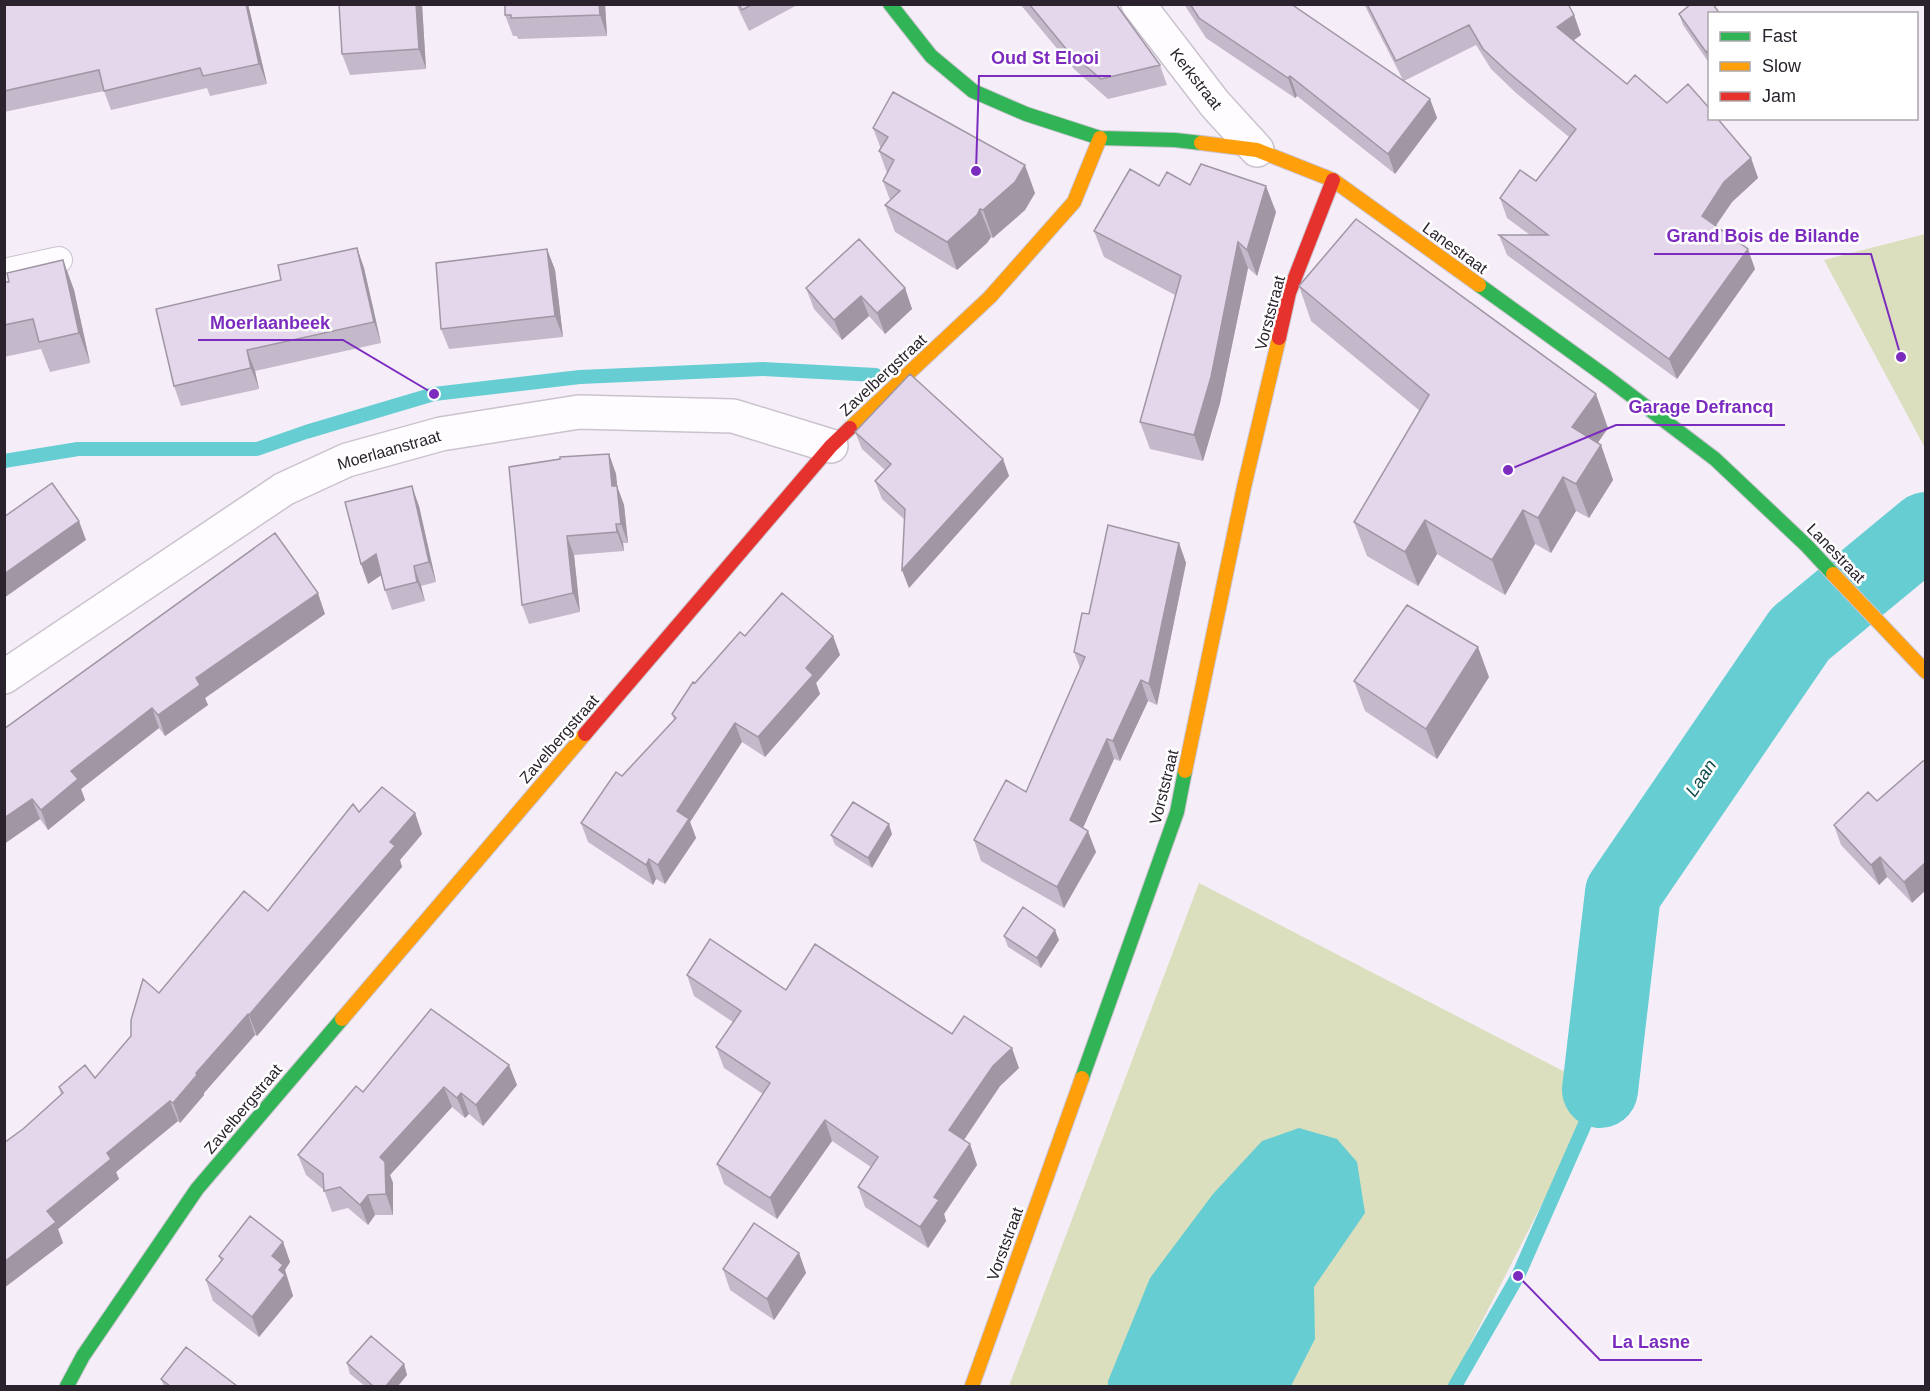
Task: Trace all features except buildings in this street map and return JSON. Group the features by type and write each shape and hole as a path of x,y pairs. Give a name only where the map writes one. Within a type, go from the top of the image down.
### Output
{"street":[{"name":"Lanestraat","path":"890,4 931,56 973,91 1026,114 1100,138 1175,140 1257,150 1332,180 1608,378 1714,459 1807,546 1926,672"},
{"name":"Kerkstraat","path":"1138,4 1215,104 1257,150"},
{"name":"Zavelbergstraat","path":"67,1386 83,1356 198,1189 831,446 990,297 1074,202 1100,138"},
{"name":"Vorststraat","path":"972,1386 1177,812 1245,488 1289,293 1332,180"},
{"name":"Moerlaanstraat","path":"4,677 284,489 347,460 441,434 579,412 734,416 831,446"}],"lane":[{"path":"4,272 59,260"}],"green space":[{"path":"1926,234 1925,448 1824,260"},
{"path":"1199,883 1600,1090 1449,1386 1009,1386"}],"water":[{"path":"1299,1128 1337,1139 1357,1162 1365,1213 1314,1287 1315,1339 1291,1386 1108,1386 1108,1381 1150,1278 1213,1194 1262,1141"}],"waterway":[{"path":"4,461 78,449 257,449 434,394 580,377 763,369 876,375"},
{"name":"Laan","path":"1600,1090 1623,893 1800,634 1926,530"},
{"path":"1455,1386 1518,1276 1600,1090"}],"traffic: fast":[{"path":"890,4 931,56 973,91 1026,114 1100,138 1201,143"},
{"path":"1479,285 1715,459 1807,546 1833,574"},
{"path":"1082,1078 1177,812 1185,771"},
{"path":"67,1386 83,1356 197,1189 342,1019"}],"traffic: slow":[{"path":"850,428 990,297 1074,202 1100,138"},
{"path":"1201,143 1257,150 1333,180 1479,285"},
{"path":"1185,771 1244,487 1279,338"},
{"path":"1833,574 1926,672"},
{"path":"342,1019 585,734"},
{"path":"972,1386 1082,1078"}],"traffic: jam":[{"path":"1279,338 1289,293 1333,180"},
{"path":"585,734 831,446 850,428"}],"place":[{"name":"Oud St Elooi","path":"976,171"},
{"name":"Grand Bois de Bilande","path":"1901,357"},
{"name":"Moerlaanbeek","path":"434,394"},
{"name":"Garage Defrancq","path":"1508,470"},
{"name":"La Lasne","path":"1518,1276"}]}
